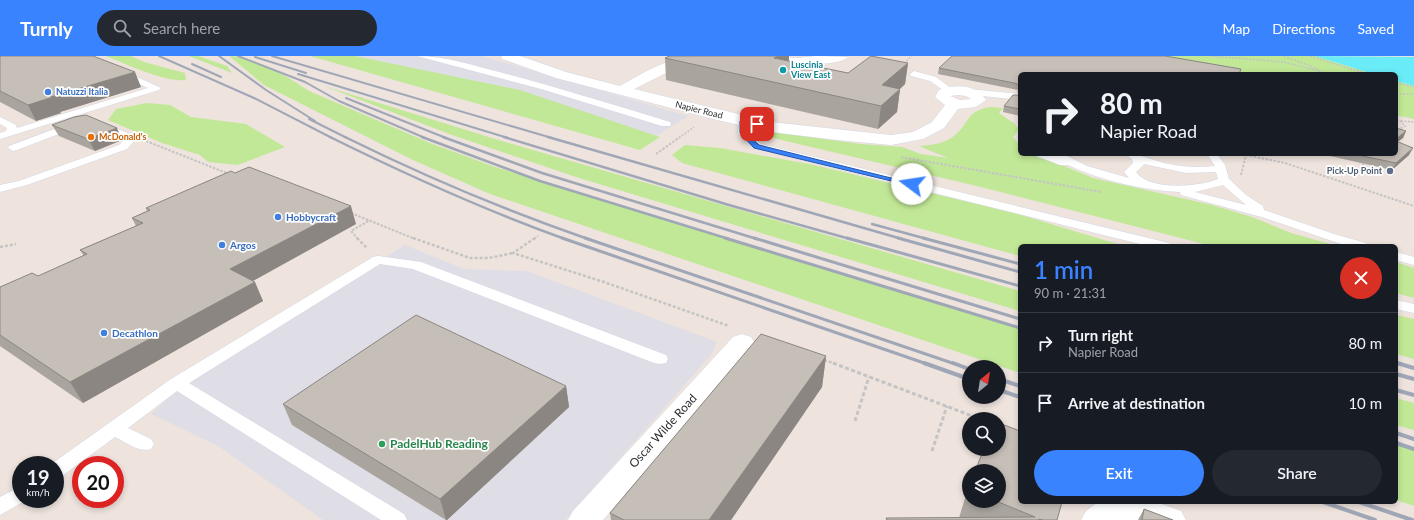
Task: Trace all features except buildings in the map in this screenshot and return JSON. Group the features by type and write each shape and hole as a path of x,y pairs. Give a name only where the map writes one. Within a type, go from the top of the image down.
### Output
{"street":[{"name":"Napier Road","path":"507,56 562,75 744,121 796,131 891,140 917,136 926,133 938,125 952,97"},
{"path":"621,91 676,62 710,56"},
{"path":"752,59 799,62 841,57"},
{"path":"952,97 970,104 973,97"},
{"name":"Oscar Wilde Road","path":"584,520 742,342"},
{"path":"1097,520 1112,508 1139,508 1170,520"}],"lane":[{"path":"421,56 522,80 666,124"},
{"path":"0,136 156,88 116,70"},
{"path":"914,74 933,79 952,97"},
{"path":"973,97 1018,97"},
{"path":"973,97 1018,106"},
{"path":"0,120 12,127 11,133"},
{"path":"744,121 743,133 757,146 1156,244"},
{"path":"0,189 23,183 123,147 132,138 89,123 70,126 13,148"},
{"path":"1046,156 1076,166 1269,215 1329,237 1354,244"},
{"path":"1059,156 1076,166"},
{"path":"1134,156 1139,164 1132,169 1131,174 1146,184"},
{"path":"1134,156 1182,169 1210,170 1221,168"},
{"path":"1214,156 1218,159 1224,180 1242,197 1269,215"},
{"path":"1168,189 1203,188 1224,180"},
{"path":"1398,257 1414,261"},
{"path":"64,465 218,356 378,260 416,265 660,358"},
{"path":"1398,304 1414,308"},
{"path":"178,383 397,520"},
{"path":"115,429 145,444"},
{"path":"0,507 12,500"}],"path":[{"path":"1211,56 1283,62 1323,72"},
{"path":"1284,56 1324,72"},
{"path":"1310,56 1361,72"},
{"path":"1398,83 1414,87"},
{"path":"1398,94 1414,94"},
{"path":"656,154 713,114"},
{"path":"1400,121 1414,122"},
{"path":"1398,130 1405,126 1400,121"},
{"path":"143,140 230,174"},
{"path":"900,156 1107,193"},
{"path":"1251,156 1285,163 1414,206"},
{"path":"1355,158 1371,171"},
{"path":"349,212 436,247 470,258 489,258 513,253"},
{"path":"370,220 351,231 378,260"},
{"path":"0,247 16,244"},
{"path":"855,421 869,377"},
{"path":"932,451 947,406"}],"shaded area":[{"path":"347,56 482,56 688,116 653,138"},
{"path":"405,245 464,269 527,271 717,342 711,355 565,520 323,520 218,446 151,414 179,388"}],"green space":[{"path":"106,56 131,56 144,62 185,73 186,80 168,79 157,76"},
{"path":"189,56 198,56 227,66 232,73"},
{"path":"229,56 239,57 260,63 309,91 430,143 495,167 1018,326 1018,372 1006,368 1006,360 982,360 490,194 413,160 264,85"},
{"path":"310,56 355,56 520,90 660,137 640,150"},
{"path":"1147,56 1315,56 1367,72 1229,72 1150,59"},
{"path":"1398,82 1414,86 1414,119 1398,115"},
{"path":"324,86 505,142 1018,290 1018,310 579,178 452,135"},
{"path":"147,103 170,105 191,117 246,124 285,147 238,165 208,162 200,155 162,143 108,120 116,109"},
{"path":"991,107 1003,108 999,113 1018,128 1018,131 1013,137 1018,143 1018,156 1040,156 1093,178 1212,205 1252,217 1291,233 1330,244 1204,244 981,187 773,138 753,129 860,144 902,147 921,154 948,158 919,146 937,144 950,139 959,131 972,114"},
{"path":"685,145 720,148 814,165 1014,213 1117,244 1018,244 1018,255 682,163 672,155"},
{"path":"1398,263 1414,268 1414,298 1398,294"},
{"path":"1398,315 1414,319 1414,359 1398,355"},
{"path":"1398,399 1414,403 1414,430 1398,426"},
{"path":"1398,445 1414,449 1414,506 1398,501"}],"water":[{"path":"1315,56 1414,57 1414,86 1398,82 1398,72 1367,72"}],"railway":[{"path":"159,56 254,98 331,137"},
{"path":"219,56 266,90 315,121"},
{"path":"238,56 305,82 339,101 425,138"},
{"path":"272,56 552,138"},
{"path":"255,57 306,73"},
{"path":"192,64 221,77"},
{"path":"298,74 508,138"},
{"path":"346,98 446,138"},
{"path":"309,119 345,137"},
{"path":"331,137 446,191 565,239"},
{"path":"345,137 465,192 588,239"},
{"path":"422,137 540,181 729,239"},
{"path":"443,137 542,173 757,239"},
{"path":"504,137 729,205 850,239"},
{"path":"548,137 902,239"},
{"path":"872,224 927,239"},
{"path":"562,238 927,364"},
{"path":"585,238 955,364"},
{"path":"725,238 1018,327"},
{"path":"754,238 1018,318"},
{"path":"847,238 1018,285"},
{"path":"898,238 1018,271"},
{"path":"923,238 1018,263"},
{"path":"924,363 962,377"},
{"path":"953,363 962,366"},
{"path":"1399,364 1414,368"},
{"path":"1398,375 1414,379"},
{"path":"1006,381 1018,385"},
{"path":"1398,391 1414,395"},
{"path":"1006,392 1018,396"},
{"path":"1398,434 1414,439"},
{"path":"1398,444 1414,449"},
{"path":"1329,504 1375,520"},
{"path":"1365,504 1412,520"}],"place":[{"name":"Luscinia View East","path":"783,70"},
{"name":"Natuzzi Italia","path":"48,92"},
{"name":"McDonald's","path":"91,137"},
{"name":"Pick-Up Point","path":"1390,171"},
{"name":"Hobbycraft","path":"278,217"},
{"name":"Argos","path":"222,245"},
{"name":"Decathlon","path":"104,333"},
{"name":"PadelHub Reading","path":"382,444"}],"route":[{"path":"757,124 744,121 742,129 743,133 757,146 912,184"}]}
